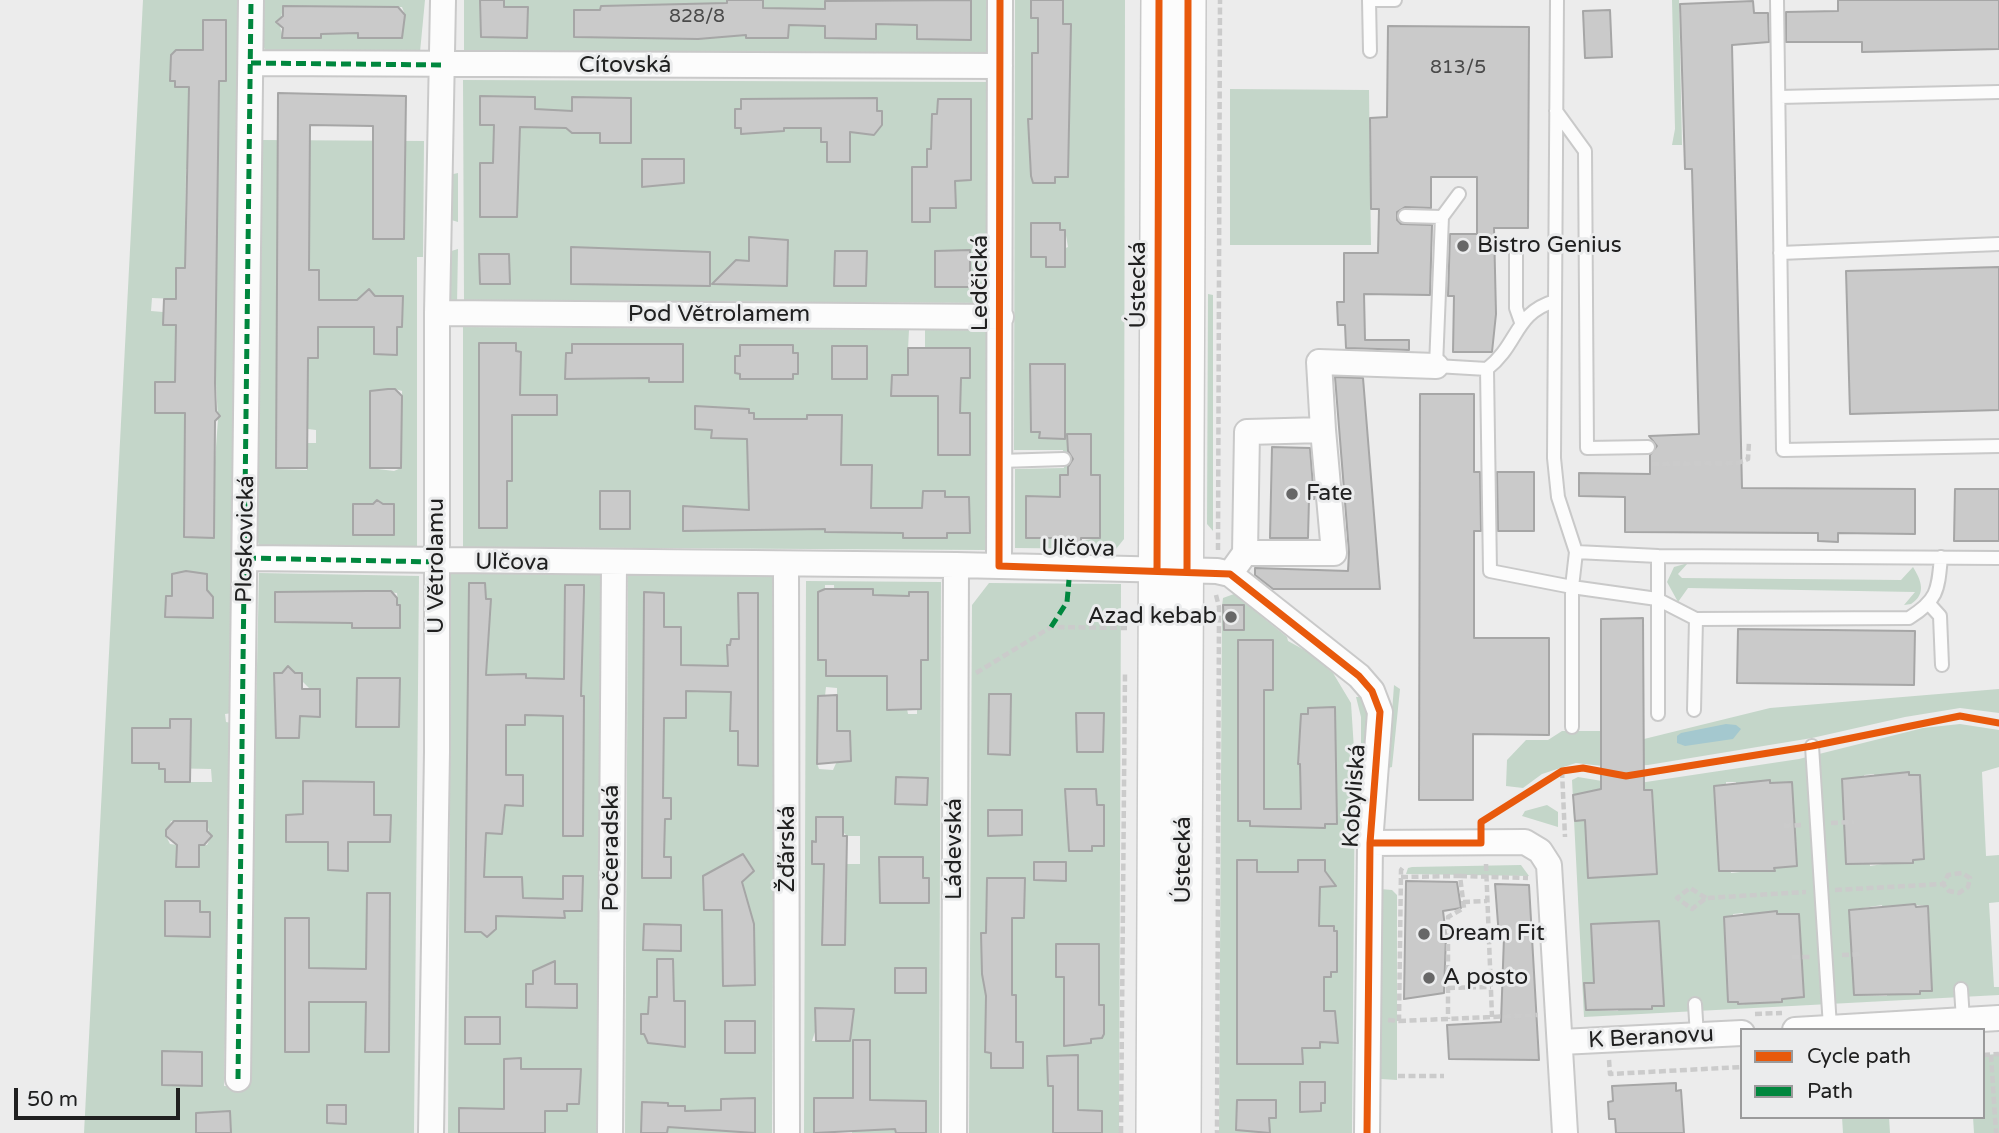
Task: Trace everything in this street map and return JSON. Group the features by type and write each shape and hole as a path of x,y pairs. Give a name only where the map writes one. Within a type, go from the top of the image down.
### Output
{"main road":[{"name":"Ústecká","path":"1159,0 1182,1133"},
{"name":"Ústecká","path":"1154,1133 1188,0"}],"street":[{"name":"Ploskovická","path":"239,1079 251,0"},
{"name":"U Větrolamu","path":"431,1133 437,313 443,0"},
{"name":"Ledčická","path":"999,566 1000,0"},
{"name":"Cítovská","path":"251,63 1000,66"},
{"name":"Pod Větrolamem","path":"437,313 1001,317"},
{"path":"1245,554 1334,553 1319,362 1436,366"},
{"path":"1172,570 1222,586 1245,554 1247,432 1323,430"},
{"name":"Ulčova","path":"246,558 614,564 957,565 1172,570"},
{"name":"Počeradská","path":"610,1133 614,564"},
{"name":"Žďárská","path":"786,564 787,1133"},
{"name":"Ládevská","path":"954,1133 957,565"},
{"name":"Kobyliská","path":"1222,586 1359,676 1371,691 1380,712 1370,843 1367,1133"},
{"path":"1370,843 1525,842 1540,851 1549,864 1565,1133"},
{"path":"1818,1028 1999,1018"},
{"name":"K Beranovu","path":"1561,1042 1740,1033"}],"lane":[{"path":"1370,51 1369,0 1395,0"},
{"path":"1557,0 1554,458 1559,497 1576,552 1572,587 1572,727"},
{"path":"1777,0 1783,450 1999,446"},
{"path":"1779,97 1999,92"},
{"path":"1556,111 1585,151 1587,448 1648,447"},
{"path":"1458,194 1442,217 1436,366 1487,369"},
{"path":"1405,216 1442,217"},
{"path":"1780,253 1999,244"},
{"path":"1516,253 1516,308 1521,322"},
{"path":"1555,301 1536,307 1521,322 1510,345 1487,369 1490,571 1572,587 1657,599 1696,619 1909,618 1930,605 1939,580 1941,557"},
{"path":"1000,461 1064,459"},
{"path":"1576,552 1658,556 1999,558"},
{"path":"1658,556 1658,714"},
{"path":"1930,605 1940,616 1942,664"},
{"path":"1694,710 1696,619"},
{"path":"1812,746 1830,1027"},
{"path":"1961,989 1963,1020"},
{"path":"1695,1004 1697,1036"}],"path":[{"path":"1218,551 1220,0"},
{"path":"1633,447 1633,464 1738,463 1748,460 1749,442"},
{"path":"1217,1133 1219,607 1222,586"},
{"path":"968,677 1051,627 1127,628"},
{"path":"1554,777 1562,771 1572,769"},
{"path":"1562,771 1565,837"},
{"path":"1492,1017 1488,901 1483,860 1497,860"},
{"path":"1399,1021 1401,870 1408,864"},
{"path":"1401,877 1532,878 1528,868"},
{"path":"1962,873 1970,878 1968,887 1959,893 1949,891 1943,884 1948,875 1962,873"},
{"path":"1448,1019 1448,917 1464,908 1460,876"},
{"path":"1706,898 1690,888 1677,898 1692,909 1706,898 1943,884"},
{"path":"1463,902 1488,901"},
{"path":"1448,988 1491,986"},
{"path":"1539,1004 1540,1027"},
{"path":"1380,1020 1539,1015"},
{"path":"1985,1055 1999,1054"},
{"path":"1991,1055 1996,1133"},
{"path":"1610,1074 1740,1067"},
{"path":"1398,1076 1444,1076"}],"green space":[{"path":"143,0 240,0 232,713 225,714 226,722 232,723 224,1086 248,1087 259,573 419,576 414,1133 231,1133 229,1111 196,1113 196,1133 84,1133","holes":["203,20 226,20 226,81 170,80 171,55 176,50 203,50","219,104 218,145 188,144 188,105","186,169 218,169 217,244 185,243","177,268 217,269 216,299 180,298 192,325 216,326 216,356 176,356 176,325 163,325 163,312 151,311 152,298 176,299","155,382 216,383 218,419 215,461 185,460 185,413 155,412","184,489 215,490 214,538 184,537","186,571 193,571 207,590 213,617 165,617 166,597 172,596","275,592 324,622 275,622","365,593 397,593 400,628","289,667 295,673 302,673 302,681 310,689 320,689 320,716 300,716 299,738 277,738 275,673 282,673","357,678 400,678 399,727 357,727","132,728 161,728 170,736 160,768 211,769 212,782 166,782 165,769 159,769 159,763 132,763","303,781 373,782 374,815 391,815 390,842 286,841 286,815 303,814","171,821 207,821 210,839 207,845 199,845 176,866 177,845 170,844 166,836","390,893 390,914 367,913 367,894","165,901 200,901 200,912 210,913 209,937 165,936","286,918 309,919 309,968 366,969 366,919 390,919 386,1002 390,1002 389,1052 365,1052 366,1002 309,1002 309,1051","162,1052 202,1052 202,1085","327,1105 346,1105 346,1124 327,1123"]},
{"path":"262,0 425,0 420,52 275,54 265,50 261,40","holes":["283,6 402,7 405,15 401,38 358,38 358,33 321,33 321,38 283,38 280,26"]},
{"path":"464,0 918,0 917,39 971,40 971,1 956,0 988,0 988,55 464,53"},
{"path":"1015,0 1031,0 1031,18 1038,18 1038,24 1063,0 1125,0 1124,539 1116,549 1015,548 1015,469 1064,468 1063,450 1014,450","holes":["1070,53 1070,87 1032,86 1032,54","1067,119 1067,177 1031,176 1028,120","1060,224 1060,230 1065,230 1068,247 1046,257","1030,364 1065,365 1065,432 1051,432 1040,438 1039,432 1031,431","1060,475 1100,475 1100,538 1062,543 1062,538 1026,538 1026,497 1060,497"]},
{"path":"1672,0 1679,0 1682,145 1672,145 1675,129"},
{"path":"463,80 988,82 988,303 464,300"},
{"path":"1230,89 1369,90 1371,245 1230,245"},
{"path":"262,140 424,141 423,257 417,257 417,548 260,547 256,537","holes":["279,270 319,270 319,300 335,327 318,327 318,358","372,292 376,296 403,296 402,326 397,327 397,355 374,354","278,388 308,389 308,429 316,430 316,443 307,443 307,470 277,469","370,391 402,391 401,468 394,471 370,468"]},
{"path":"458,173 458,222 448,219 449,175"},
{"path":"458,249 457,304 450,301 448,252"},
{"path":"1208,294 1213,295 1213,531 1207,524"},
{"path":"463,327 909,330 908,349 925,349 925,330 987,329 987,550 463,547"},
{"path":"1688,563 1678,574 1682,578 1901,580 1913,567 1921,591 1916,600 1904,605 1915,592 1688,588 1678,602 1667,582 1674,567"},
{"path":"451,574 601,574 598,1133 448,1133"},
{"path":"628,575 775,575 772,1133 625,1133"},
{"path":"806,581 941,582 939,1133 926,1133 926,1101 896,1101 884,1129 895,1129 896,1133 852,1133 852,1118 814,1099 814,1133 804,1133","holes":["825,585 834,585 837,660 818,660 818,592 825,592","909,592 928,592 928,660 902,604 902,596 909,596","849,656 873,657 873,676 848,676","826,687 837,688 837,731 850,731 851,760 837,761 833,770 819,769 818,696 825,696","921,690 921,709 917,709 917,714 908,714 907,709 887,691","896,777 928,778 927,804 895,804","843,817 843,832 847,836 860,836 860,864 812,864 812,842 816,842","886,857 922,857 923,878 929,878 929,903 880,903 880,889 885,888","823,897 846,898 845,945 823,945","895,969 925,993 895,993","815,1009 853,1013 853,1021 849,1024 850,1041 812,1041 816,1029","854,1040 870,1040 870,1080 853,1079"]},
{"path":"989,583 1121,584 1119,1133 969,1133 972,605"},
{"path":"1234,594 1287,637 1288,641 1308,652 1333,673 1351,703 1355,765 1352,1133 1219,1133 1223,598","holes":["1239,640 1273,640 1273,690 1247,690"]},
{"path":"1394,685 1400,689 1392,767 1388,768"},
{"path":"1999,689 1999,713 1960,708 1905,717 1812,738 1648,765 1611,767 1576,763 1542,774 1523,788 1506,786 1507,760 1526,740 1548,740 1562,731 1602,731 1644,757 1644,739 1770,708"},
{"path":"1356,697 1360,697 1368,716 1369,750 1361,754 1361,717"},
{"path":"1960,724 1999,730 1999,767 1982,772 1986,856 1999,855 1999,902 1989,903 1994,987 1999,987 1999,995 1584,1017 1572,780 1578,777 1626,785 1799,759 1923,728","holes":["1908,772 1909,775 1920,775 1924,859 1913,860 1913,863 1903,864 1902,861 1870,866 1864,775 1874,774 1875,777","1769,780 1770,783 1792,783 1794,809 1785,839 1796,839 1797,866 1731,873 1714,786 1736,782 1736,785","1596,789 1652,790 1657,874 1589,878 1585,820 1575,821 1573,795 1596,793","1905,904 1927,906 1932,991 1920,991 1920,994 1887,993 1887,996 1854,995 1850,910 1882,905 1882,908 1905,907","1776,911 1777,914 1799,914 1801,940 1791,941 1793,971 1803,971 1804,997 1772,1003 1771,1000 1739,1005 1738,1002 1729,1002 1724,918 1743,913 1744,916","1659,921 1664,1006 1652,1006 1652,1009 1619,1008 1618,1011 1586,1010 1584,983 1594,983 1591,924"]},
{"path":"1547,805 1558,812 1558,827 1522,816 1525,811"},
{"path":"1521,865 1529,876 1406,874 1408,868 1412,867"},
{"path":"1380,889 1392,890 1397,895 1397,1080 1381,1079"},
{"path":"1999,1054 1999,1133 1974,1133 1973,1119 1985,1119 1985,1055"},
{"path":"1842,1119 1889,1119 1890,1133 1843,1133"}],"water":[{"path":"1726,724 1736,725 1741,729 1733,739 1685,746 1677,743 1677,736 1681,733"}],"building":[{"path":"480,0 504,0 504,7 528,7 527,38 481,37"},
{"path":"727,0 763,0 763,8 825,9 825,1 971,0 971,40 917,39 917,25 876,24 876,39 825,38 825,26 789,25 788,38 746,38 746,35 698,39 574,37 574,10 600,10 601,6 727,3"},
{"path":"1031,0 1063,0 1063,24 1071,24 1068,177 1055,177 1055,183 1033,183 1031,176 1028,119 1032,119 1032,53 1038,53 1038,18 1031,18"},
{"path":"1838,0 1999,0 1999,49 1862,52 1862,42 1786,42 1786,12 1838,11"},
{"path":"1753,1 1754,13 1768,13 1769,42 1732,45 1742,488 1915,489 1915,534 1838,533 1838,542 1818,541 1818,533 1625,532 1625,497 1579,496 1579,473 1650,474 1650,455 1657,446 1649,436 1699,434 1692,169 1685,169 1680,4"},
{"path":"283,6 398,7 405,15 402,38 358,38 358,33 321,34 321,38 282,38 283,28 276,22 283,16"},
{"path":"1610,10 1612,57 1585,58 1583,11"},
{"path":"203,20 226,20 226,81 219,81 215,383 216,411 220,416 215,421 214,538 184,537 185,413 155,413 155,382 175,382 176,325 163,325 164,299 176,299 176,268 185,268 189,87 175,87 175,81 170,81 171,55 176,50 203,50"},
{"path":"1388,26 1529,27 1528,228 1494,228 1496,314 1492,352 1453,352 1454,296 1448,296 1450,234 1477,234 1477,177 1431,177 1431,208 1405,207 1397,212 1397,220 1401,224 1432,225 1430,295 1364,294 1365,340 1409,340 1409,350 1346,348 1345,325 1338,325 1337,302 1344,302 1344,253 1378,253 1379,209 1371,209 1370,118 1387,117"},
{"path":"278,93 406,96 404,239 373,239 373,126 310,125 309,270 319,270 319,300 357,300 369,289 375,296 403,296 402,327 397,327 397,355 374,354 374,327 318,327 318,358 308,358 307,468 276,468"},
{"path":"480,96 535,97 535,109 572,111 572,97 631,98 631,143 600,143 600,133 572,133 566,128 520,127 517,217 480,217 480,163 493,163 494,125 480,125"},
{"path":"877,98 877,111 882,111 882,125 874,135 850,132 850,162 827,162 827,142 821,142 821,128 784,128 784,131 741,134 741,128 735,128 735,109 741,109 741,99"},
{"path":"938,99 971,99 971,180 955,181 956,208 930,208 930,222 912,222 912,167 927,167 927,149 931,149 932,114 937,114"},
{"path":"642,159 684,159 684,183 642,187"},
{"path":"1031,223 1060,223 1060,230 1065,230 1065,267 1046,267 1046,257 1031,257"},
{"path":"749,237 788,240 787,286 712,284 736,260 749,261"},
{"path":"571,247 710,252 710,286 571,284"},
{"path":"970,250 970,287 935,287 935,251"},
{"path":"835,251 867,251 866,286 834,286"},
{"path":"479,254 509,254 510,284 480,284"},
{"path":"1999,267 1999,410 1850,414 1846,271"},
{"path":"479,343 516,343 516,351 521,352 520,395 557,395 557,415 512,415 512,481 507,481 507,528 479,528"},
{"path":"572,344 683,344 683,382 649,382 649,378 565,379 566,353 572,353"},
{"path":"740,345 793,345 793,353 798,353 798,374 793,374 793,379 740,379 740,374 735,373 735,356 740,356"},
{"path":"832,346 867,346 867,379 832,379"},
{"path":"908,348 970,348 970,378 961,378 960,413 970,413 970,455 938,455 938,396 891,396 892,375 908,375"},
{"path":"1030,364 1065,364 1065,439 1039,438 1040,432 1031,432"},
{"path":"1335,377 1363,378 1380,589 1273,589 1255,575 1255,568 1348,571 1349,552"},
{"path":"395,389 402,396 401,468 370,468 370,391"},
{"path":"1420,394 1474,394 1474,472 1480,472 1481,531 1474,531 1474,638 1549,638 1549,735 1473,734 1473,800 1419,800"},
{"path":"695,406 749,409 749,413 754,413 754,419 807,419 807,415 842,415 841,465 872,465 871,508 922,508 923,491 945,491 945,497 969,497 970,533 947,533 947,538 903,538 903,533 825,532 825,529 683,531 683,506 749,510 747,439 711,438 712,430 695,429"},
{"path":"1067,434 1091,434 1091,475 1100,475 1100,538 1081,538 1081,543 1061,543 1062,538 1026,538 1026,496 1060,497 1060,475 1068,475 1068,467 1073,459 1068,451"},
{"name":"Fate","path":"1272,447 1310,448 1314,499 1309,499 1308,538 1270,538"},
{"path":"1497,472 1534,472 1534,531 1498,531"},
{"path":"1955,489 1999,489 1999,541 1954,541"},
{"path":"600,491 630,491 630,529 600,529"},
{"path":"377,500 383,504 394,504 394,535 353,535 353,504 373,504"},
{"path":"186,571 207,574 207,590 213,597 213,618 165,617 166,596 172,596 172,574"},
{"path":"469,583 485,583 486,599 491,599 486,675 526,674 526,678 564,679 565,585 584,585 581,696 584,696 583,836 563,836 563,716 525,715 525,725 506,725 506,775 523,775 523,806 505,805 502,834 486,833 484,877 522,877 523,898 563,899 563,876 583,876 582,911 564,911 565,918 496,916 496,929 487,937 481,932 465,932"},
{"path":"825,589 873,589 873,595 909,596 909,592 928,592 928,660 921,660 921,709 887,710 887,676 826,676 826,660 818,660 818,592"},
{"path":"391,591 397,598 397,605 400,605 400,628 352,628 352,623 275,622 275,592"},
{"path":"644,592 664,593 664,627 681,627 681,665 728,666 727,645 730,645 731,639 739,639 738,593 758,593 758,766 738,765 738,731 730,731 731,692 686,691 686,718 664,718 663,798 671,798 671,819 665,819 664,857 671,857 671,878 642,878"},
{"path":"1223,605 1244,605 1244,630 1224,630"},
{"path":"1643,618 1644,790 1652,790 1657,874 1588,878 1585,820 1575,821 1573,795 1601,789 1601,619"},
{"path":"1738,629 1915,631 1914,685 1737,683"},
{"path":"1238,640 1273,640 1273,690 1264,690 1264,809 1301,809 1298,764 1301,714 1308,714 1308,708 1335,707 1337,824 1325,824 1325,828 1250,826 1250,821 1238,821"},
{"path":"288,666 295,673 302,673 302,689 320,689 320,717 300,716 299,738 276,738 274,673 282,673"},
{"path":"357,678 400,678 399,727 356,727"},
{"path":"989,694 1011,694 1010,755 988,754"},
{"path":"837,695 837,731 850,731 851,761 817,764 818,696"},
{"path":"1076,713 1104,713 1103,752 1077,752"},
{"path":"170,719 191,719 190,782 165,782 165,769 159,769 159,763 132,763 132,728 170,728"},
{"path":"1909,772 1909,775 1920,775 1924,859 1913,860 1913,863 1846,864 1842,779"},
{"path":"896,777 928,778 927,805 895,804"},
{"path":"1770,780 1770,783 1792,782 1797,866 1774,868 1775,871 1719,871 1714,786"},
{"path":"303,781 374,782 374,815 391,815 390,842 348,842 348,871 328,870 328,842 286,842 286,815 303,814"},
{"path":"1065,789 1096,789 1097,805 1104,805 1104,846 1092,846 1092,851 1069,851"},
{"path":"988,810 1022,810 1022,835 988,836"},
{"path":"816,817 843,817 843,836 847,836 845,945 822,945 824,864 812,864 812,841 816,842"},
{"path":"174,821 207,821 207,831 212,836 204,845 199,845 199,867 176,867 177,845 166,836 166,830"},
{"path":"743,854 754,871 742,882 754,924 755,985 723,986 722,910 704,910 703,876"},
{"path":"879,857 923,857 923,878 929,878 929,903 880,903"},
{"path":"1237,860 1257,860 1257,872 1298,872 1298,860 1325,860 1325,871 1336,886 1320,887 1319,926 1334,926 1334,931 1337,931 1337,972 1331,972 1331,977 1324,977 1324,1011 1335,1011 1338,1043 1320,1042 1320,1048 1302,1048 1303,1064 1237,1064"},
{"path":"1034,862 1066,862 1066,881 1034,880"},
{"path":"987,878 1025,878 1024,918 1012,918 1012,995 1016,995 1016,1042 1023,1042 1023,1068 991,1068 991,1053 985,1052 986,996 982,974 981,933 986,933"},
{"path":"1406,881 1457,882 1461,908 1443,911 1446,935 1444,993 1404,999"},
{"path":"1495,884 1529,885 1539,1060 1449,1059 1447,1025 1501,1022 1504,937 1499,937"},
{"path":"367,893 390,893 389,1052 365,1052 366,1002 309,1002 309,1052 285,1052 285,918 309,918 309,968 366,969"},
{"path":"165,901 200,901 200,912 210,912 210,937 165,936"},
{"path":"1915,904 1916,907 1928,906 1932,991 1920,991 1920,994 1854,995 1849,910"},
{"path":"1777,911 1777,914 1799,914 1804,997 1782,999 1782,1002 1728,1002 1724,917"},
{"path":"1659,921 1664,1006 1652,1006 1652,1009 1586,1010 1584,983 1594,983 1591,924"},
{"path":"644,924 681,925 681,951 643,950"},
{"path":"1056,944 1099,944 1099,1005 1104,1005 1104,1034 1102,1038 1091,1039 1091,1043 1064,1046 1064,977 1056,977"},
{"path":"657,959 673,959 674,1001 685,1001 685,1047 648,1043 644,1034 641,1034 641,1014 648,1014 649,997 657,997"},
{"path":"555,961 555,984 577,984 577,1008 526,1007 526,984 533,984 533,971"},
{"path":"895,968 926,968 926,993 895,993"},
{"path":"815,1008 854,1009 850,1041 816,1041"},
{"path":"465,1017 500,1017 500,1044 465,1044"},
{"path":"725,1021 755,1021 755,1053 725,1053"},
{"path":"853,1040 870,1040 870,1100 926,1101 926,1133 896,1133 895,1129 814,1133 814,1098 853,1098"},
{"path":"162,1051 202,1052 202,1086 162,1085"},
{"path":"1078,1055 1078,1110 1102,1111 1102,1133 1053,1133 1053,1086 1048,1086 1047,1056"},
{"path":"521,1058 521,1069 581,1069 579,1104 567,1104 567,1111 545,1111 545,1133 459,1133 459,1108 504,1109 504,1059"},
{"path":"1300,1082 1325,1082 1325,1103 1321,1103 1321,1111 1300,1112"},
{"path":"1676,1083 1676,1091 1681,1090 1684,1133 1616,1133 1615,1119 1609,1119 1608,1102 1613,1101 1612,1086"},
{"path":"755,1098 755,1133 668,1127 667,1133 641,1133 642,1102 685,1106 685,1111 721,1110 721,1099"},
{"path":"1237,1100 1276,1100 1276,1118 1269,1118 1270,1133 1236,1130"},
{"path":"327,1105 346,1105 346,1124 327,1123"},
{"path":"230,1111 231,1133 196,1133 196,1113"}],"marked path":[{"path":"238,1079 251,0"},
{"path":"251,63 443,65"},
{"path":"246,558 436,562"},
{"path":"1051,627 1067,602 1069,580"}],"cycle path":[{"path":"1000,0 999,566 1230,574 1359,676 1372,691 1380,712 1370,843 1367,1133"},
{"path":"1157,570 1159,0"},
{"path":"1187,571 1188,0"},
{"path":"1370,843 1481,843 1481,822 1562,771 1583,768 1626,776 1812,746 1960,716 1999,723"}],"place":[{"name":"Bistro Genius","path":"1463,246"},
{"name":"Fate","path":"1292,494"},
{"name":"Azad kebab","path":"1231,617"},
{"name":"Dream Fit","path":"1424,934"},
{"name":"A posto","path":"1429,978"}]}
